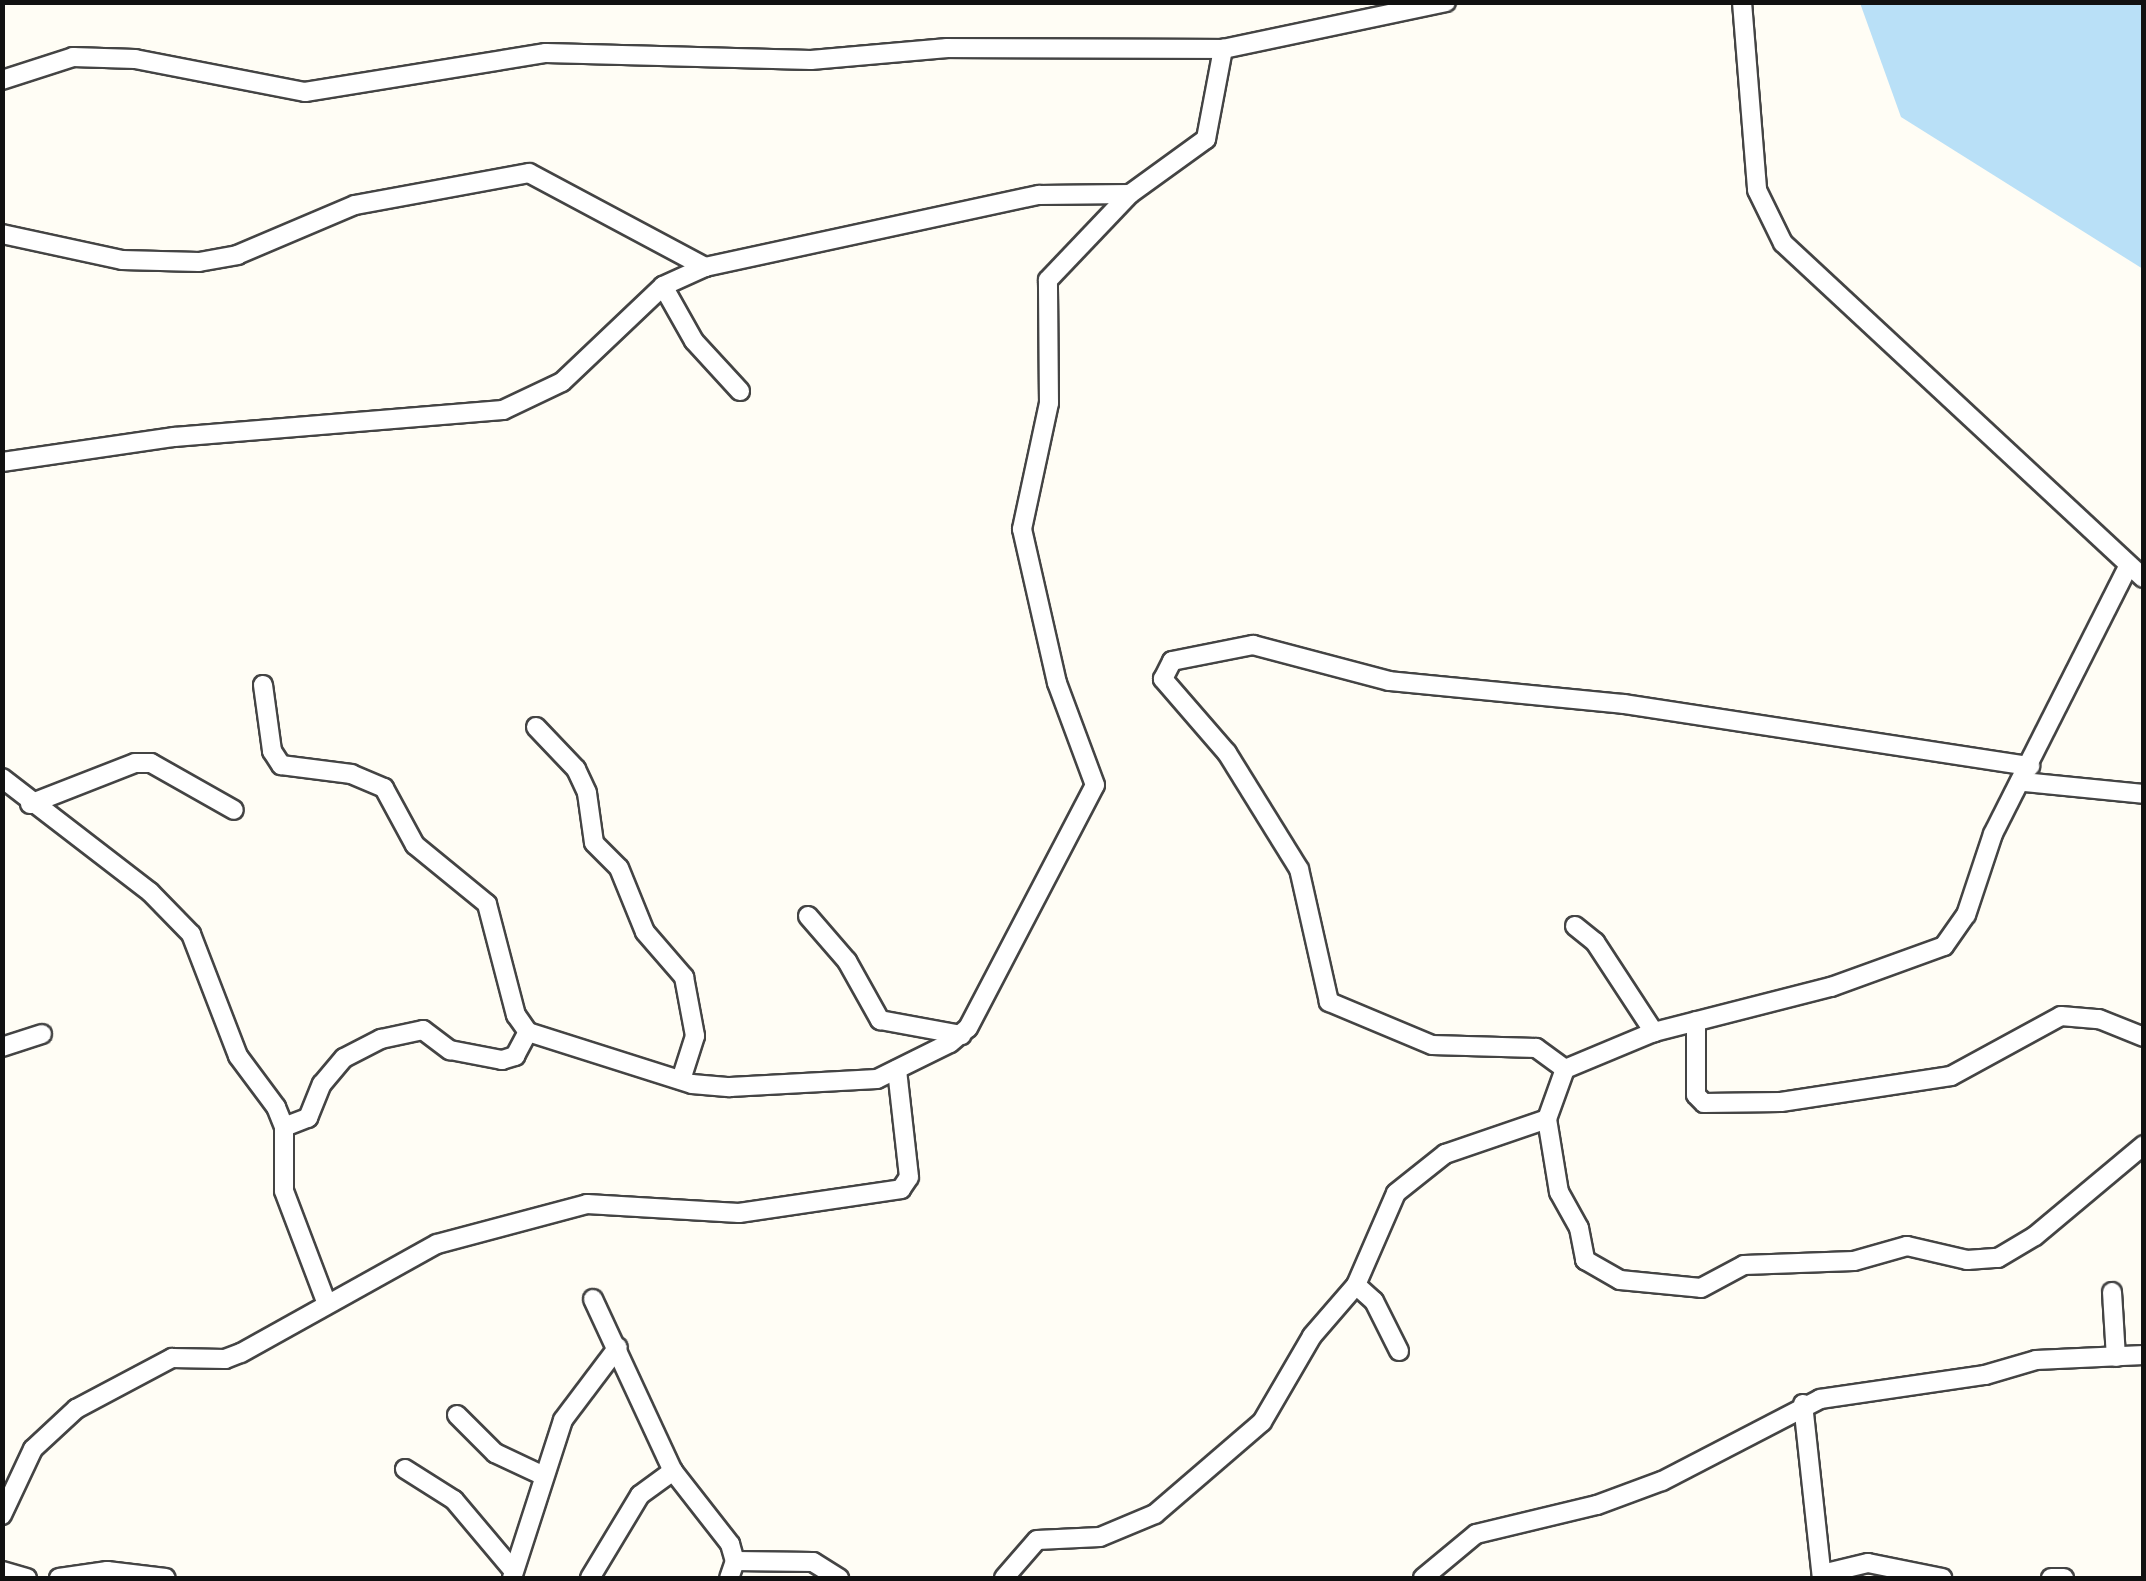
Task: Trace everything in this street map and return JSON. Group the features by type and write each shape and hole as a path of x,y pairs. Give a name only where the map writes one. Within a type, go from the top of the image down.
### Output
{"street":[{"path":"2,80 73,57 135,60 304,92 546,53 811,60 947,48 1223,49 1446,2"},
{"path":"1742,2 1756,190 1783,243 2136,572 1994,834 1966,915 1944,946 1831,987 1654,1032 1565,1069 1547,1118 1559,1192 1579,1228 1585,1260 1620,1280 1702,1288 1744,1265 1854,1261 1907,1246 1968,1260 1998,1258 2035,1236 2144,1145"},
{"path":"263,685 272,751 281,764 351,774 384,788 415,845 487,904 516,1015 528,1032 682,1080 730,1087 822,1085 897,1070 962,1035 1096,785 1057,683 1022,523 1049,403 1048,280 1130,194 1206,139 1223,49"},
{"path":"2,234 122,260 199,262 237,255 355,205 510,172 545,178 704,267"},
{"path":"2,462 194,435 502,410 562,382 663,286 704,267 1039,195 1130,194"},
{"path":"663,286 694,341 740,391"},
{"path":"1565,1069 1536,1048 1432,1045 1329,1002 1300,870 1227,753 1163,679 1172,661 1253,646 1389,680 1624,704 2144,794"},
{"path":"536,727 576,769 588,794 594,843 619,868 645,932 684,977 695,1036 682,1080"},
{"path":"30,804 135,764 151,764 234,810"},
{"path":"2,778 30,804 150,892 191,934 238,1056 272,1095 284,1128 284,1191 326,1304"},
{"path":"808,916 848,961 880,1020 962,1035"},
{"path":"1575,926 1595,942 1654,1032"},
{"path":"1696,1022 1696,1095 1704,1103 1780,1102 1951,1076 2062,1016 2100,1019 2144,1037"},
{"path":"284,1128 308,1118 322,1084 344,1058 381,1038 423,1030 450,1050 502,1060 515,1056 528,1032"},
{"path":"2,1047 42,1034"},
{"path":"2,1515 33,1449 76,1409 172,1358 224,1359 241,1353 436,1244 587,1204 739,1213 901,1189 909,1177 897,1070"},
{"path":"1004,1578 1037,1540 1100,1538 1155,1514 1262,1422 1312,1336 1356,1285 1396,1194 1426,1166 1547,1118"},
{"path":"1356,1285 1374,1302 1399,1351"},
{"path":"2112,1292 2116,1357"},
{"path":"593,1300 673,1471 725,1536 732,1570 813,1562 839,1578"},
{"path":"512,1574 542,1475 570,1407 618,1347"},
{"path":"1424,1578 1476,1534 1598,1505 1662,1481 1803,1404 2036,1360 2144,1355"},
{"path":"1803,1404 1822,1576 1868,1563 1942,1578"},
{"path":"456,1416 495,1452 542,1475"},
{"path":"405,1469 454,1500 512,1574"},
{"path":"590,1578 640,1495 673,1471"},
{"path":"2,1571 26,1578"},
{"path":"59,1578 107,1571 166,1578"},
{"path":"2050,1578 2064,1578"}],"water":[{"path":"1860,3 2143,3 2143,269 1901,117"}]}
